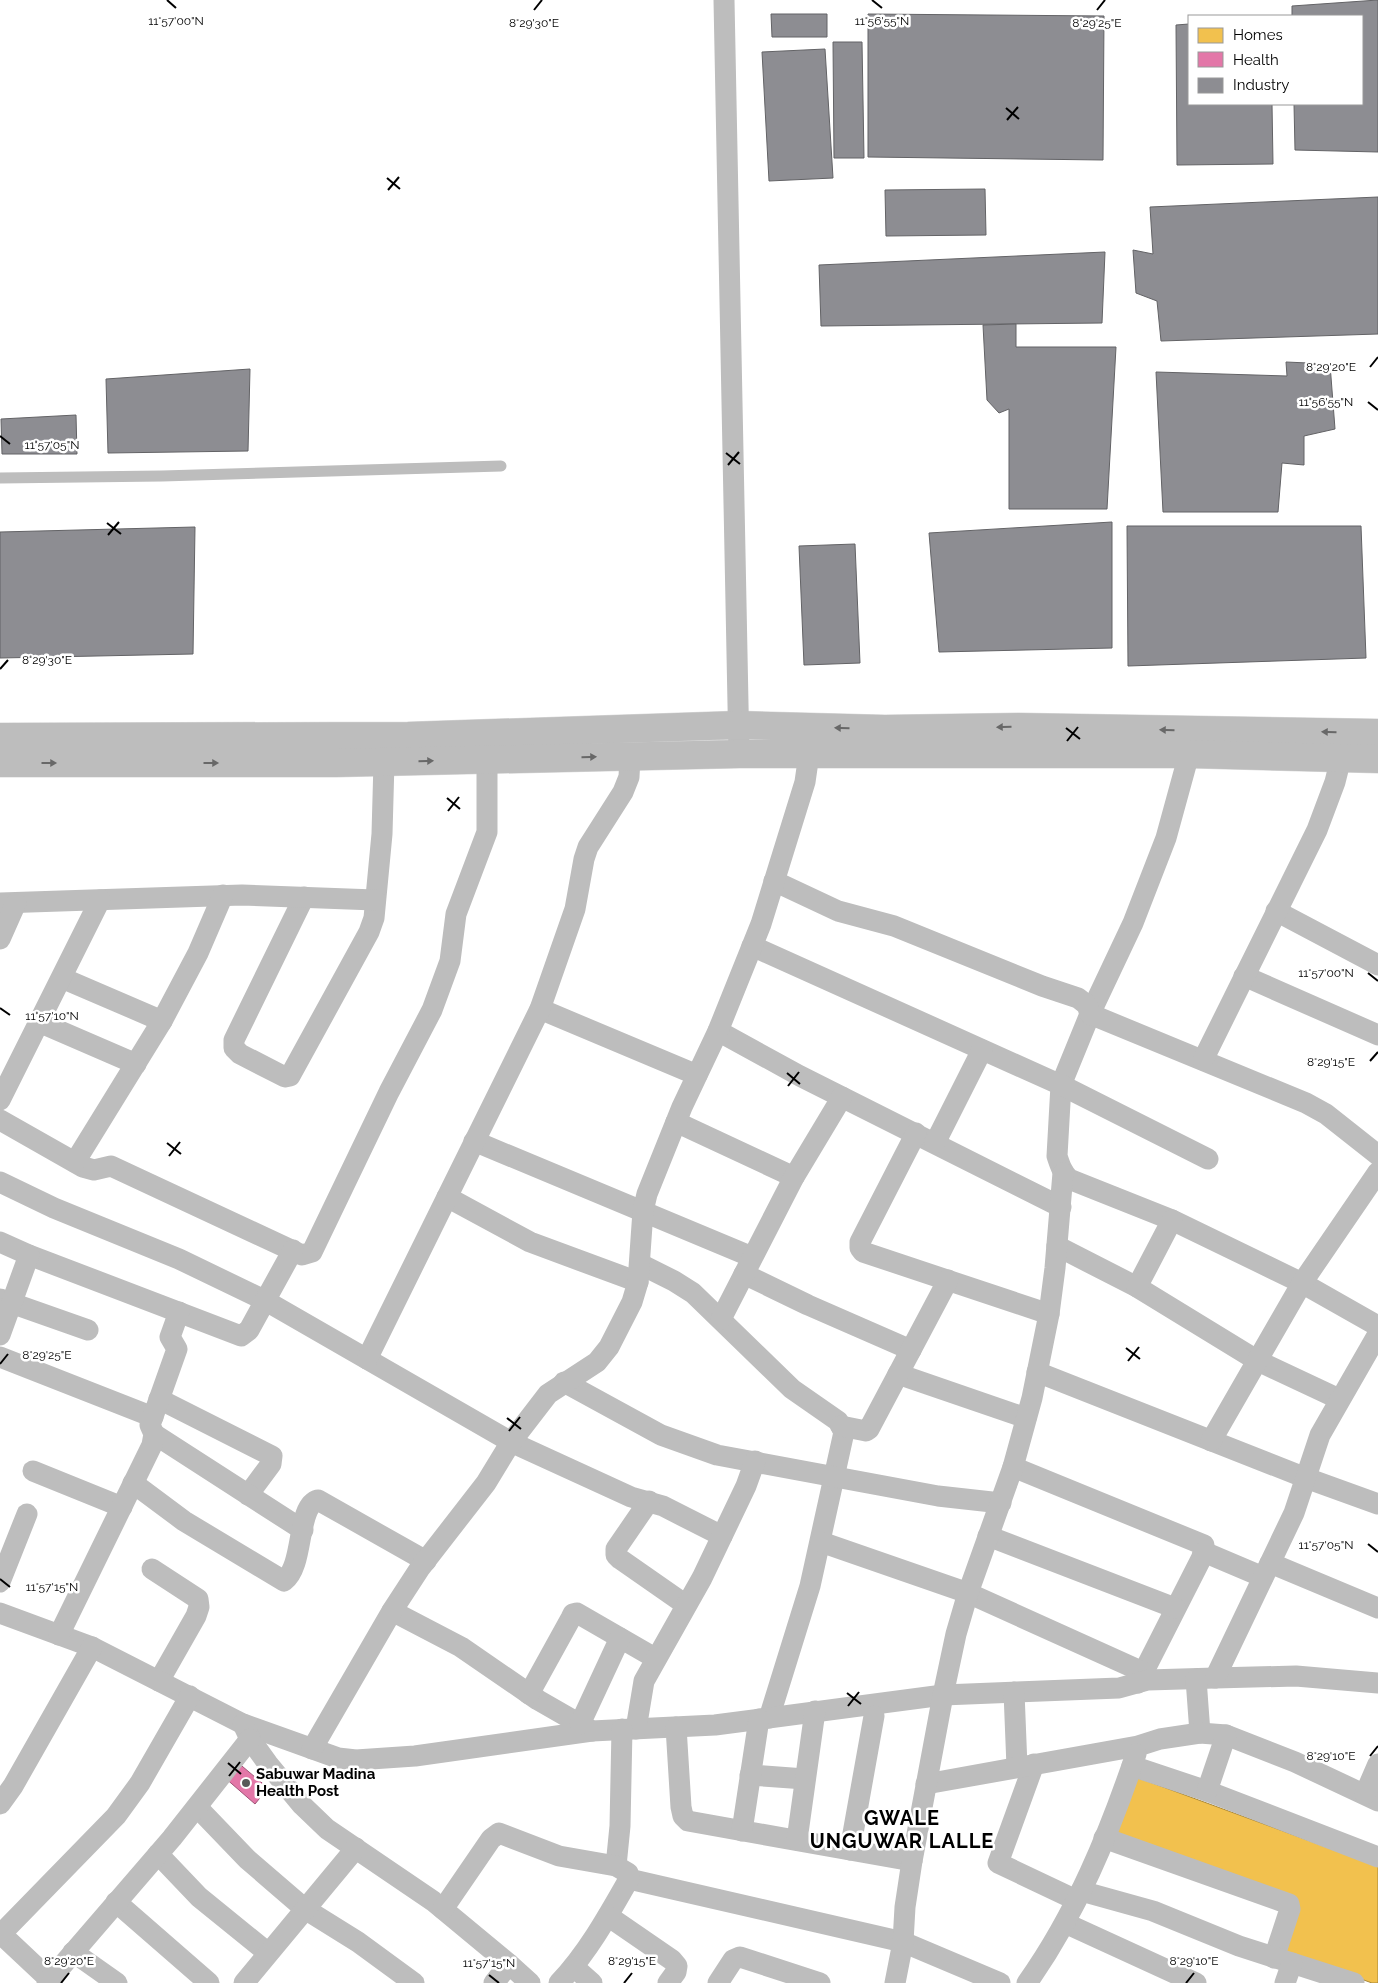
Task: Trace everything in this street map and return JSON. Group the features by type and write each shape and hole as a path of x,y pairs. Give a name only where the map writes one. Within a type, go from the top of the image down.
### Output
{"main road":[{"path":"0,737 408,736 738,725 885,729 1019,727 1378,733"},
{"path":"0,763 384,762 738,754 1189,754 1378,759"}],"street":[{"path":"724,0 738,754"},
{"path":"312,1749 392,1611 426,1561 486,1483 511,1442 548,1394 597,1362 609,1347 632,1302 639,1273 643,1211 647,1194 676,1122 718,1031 752,946 805,782 809,754"},
{"path":"895,1983 903,1942 905,1907 912,1861 956,1634 968,1593 1012,1467 1026,1418 1049,1314 1061,1208 1062,1173 1057,1156 1061,1085 1090,1014 1133,923 1163,847 1189,754"},
{"path":"368,1359 540,1009 575,909 588,847 623,792 628,777 630,756"},
{"path":"1203,1060 1317,830 1335,782 1341,758"},
{"path":"0,1120 75,1162 94,1170 111,1166 302,1255 312,1252 389,1092 432,1010 450,961 456,914 487,832 487,760"},
{"path":"304,897 234,1040 234,1048 240,1054 285,1077 290,1076 369,932 374,918 382,834 384,762"},
{"path":"774,881 838,911 894,926 1042,986 1078,998 1087,1005 1090,1014 1306,1103 1326,1114 1378,1155"},
{"path":"0,939 8,903 224,895 375,900"},
{"path":"75,1162 162,1021 198,953 224,895"},
{"path":"0,1100 100,900"},
{"path":"1276,911 1378,965"},
{"path":"752,946 1061,1085 1208,1159"},
{"path":"1244,976 1378,1035"},
{"path":"62,978 162,1021"},
{"path":"540,1009 697,1075"},
{"path":"39,1022 136,1064"},
{"path":"718,1031 1061,1208"},
{"path":"935,1143 982,1050"},
{"path":"721,1319 794,1177 842,1096"},
{"path":"676,1122 794,1177"},
{"path":"916,1133 860,1242 860,1248 863,1252 1049,1314"},
{"path":"474,1141 643,1211 748,1265 808,1305 911,1350"},
{"path":"1211,1441 1302,1283 1378,1172"},
{"path":"1062,1173 1070,1180 1172,1220 1302,1283 1378,1326"},
{"path":"0,1182 54,1208 179,1259 266,1301 511,1442 631,1497 663,1506 722,1536"},
{"path":"447,1197 530,1242 639,1273 674,1280 694,1293 792,1389 838,1421 844,1432 810,1586 764,1718 750,1775 742,1831"},
{"path":"1137,1287 1172,1220"},
{"path":"0,1242 29,1255 241,1336 250,1330 293,1250"},
{"path":"1057,1246 1137,1287 1258,1361 1338,1399"},
{"path":"0,1335 6,1302 29,1255"},
{"path":"841,1426 866,1431 869,1429 948,1280"},
{"path":"6,1302 88,1330"},
{"path":"58,1635 152,1445 155,1417 176,1349 170,1338 179,1312"},
{"path":"1200,1733 1206,1678 1267,1570 1294,1513 1320,1435 1338,1399 1378,1334"},
{"path":"0,1357 155,1417 272,1456 271,1464 248,1495"},
{"path":"1037,1372 1306,1478 1378,1504"},
{"path":"898,1374 1026,1418"},
{"path":"564,1382 661,1435 718,1455 755,1460 938,1496 1001,1503"},
{"path":"155,1417 248,1495 303,1530"},
{"path":"559,1983 574,1967 608,1916 623,1872 620,1826 629,1729 644,1681 702,1578 746,1486 755,1460"},
{"path":"0,1613 92,1647 190,1696 246,1731 338,1758 356,1760 415,1756 586,1728 629,1729 715,1725 943,1695 1119,1688 1140,1678 1204,1552 1204,1545 1012,1467"},
{"path":"33,1471 122,1507"},
{"path":"134,1483 184,1520 284,1581 292,1572 308,1506 312,1501 318,1500 426,1561"},
{"path":"648,1501 616,1549 616,1554 620,1559 686,1605"},
{"path":"0,1582 27,1514"},
{"path":"988,1536 1175,1608"},
{"path":"821,1542 968,1593 1140,1678 1148,1680 1296,1676 1378,1683"},
{"path":"1204,1552 1267,1570 1378,1608"},
{"path":"152,1569 198,1599 199,1607 196,1616 159,1681"},
{"path":"392,1611 462,1647 529,1694 586,1728"},
{"path":"529,1694 573,1614 577,1613 656,1658"},
{"path":"586,1728 620,1638"},
{"path":"0,1804 13,1786 92,1647"},
{"path":"1014,1692 1025,1766 998,1864 1078,1895 1153,1911 1239,1946 1354,1983"},
{"path":"190,1696 140,1783 116,1816 0,1933 49,1981 197,1807 246,1731"},
{"path":"797,1840 815,1712"},
{"path":"850,1850 874,1716"},
{"path":"676,1727 681,1807 683,1816 688,1821 912,1861"},
{"path":"246,1731 302,1805 327,1829 443,1909 510,1964 530,1983"},
{"path":"926,1784 1025,1766 1135,1756 1160,1739 1200,1733 1226,1735 1295,1762 1372,1797 1378,1764"},
{"path":"1207,1791 1226,1735"},
{"path":"1135,1756 1207,1791 1378,1857"},
{"path":"1037,1980 1104,1838 1135,1756"},
{"path":"750,1775 805,1779"},
{"path":"197,1807 247,1858 305,1909 358,1942 414,1983"},
{"path":"443,1909 491,1839 499,1833 559,1856 903,1942 1000,1983"},
{"path":"1104,1838 1289,1904 1290,1909 1283,1960 1285,1983"},
{"path":"244,1983 356,1848"},
{"path":"158,1854 199,1897 268,1953"},
{"path":"116,1902 209,1983"},
{"path":"608,1916 672,1960 677,1966 676,1972 668,1983"},
{"path":"1065,1923 1196,1983"},
{"path":"73,1952 117,1983"},
{"path":"718,1983 733,1960 740,1957 779,1977 820,1983"},
{"path":"494,1983 510,1964"},
{"path":"574,1967 592,1983"}],"lane":[{"path":"0,478 162,476 501,466"}],"building: Homes":[{"path":"1136,1777 1378,1866 1378,1983 1372,1983 1279,1949 1295,1904 1114,1838"}],"building: Health":[{"name":"Sabuwar Madina Health Post","path":"236,1761 268,1788 255,1804 224,1777"}],"building: Industry":[{"path":"1378,0 1378,152 1295,150 1294,105 1363,105 1363,15 1292,15 1292,6"},
{"path":"771,14 827,14 827,37 772,37"},
{"path":"868,14 1104,16 1103,160 868,157"},
{"path":"1188,24 1188,105 1272,105 1273,164 1177,165 1176,25"},
{"path":"833,42 862,42 864,158 834,158"},
{"path":"825,49 833,178 769,181 762,52"},
{"path":"985,189 986,235 886,236 885,190"},
{"path":"1378,197 1378,334 1161,341 1157,301 1136,293 1133,250 1153,254 1150,207"},
{"path":"1105,252 1102,323 821,326 819,265"},
{"path":"1016,324 1016,347 1116,347 1107,509 1009,509 1009,409 999,413 987,400 983,325"},
{"path":"1286,362 1330,364 1335,429 1304,436 1304,465 1282,463 1278,512 1163,512 1156,372 1287,376"},
{"path":"250,369 248,451 108,453 106,379"},
{"path":"76,415 77,454 2,454 1,419"},
{"path":"1112,522 1112,648 939,652 929,533"},
{"path":"1127,526 1361,526 1366,658 1128,666"},
{"path":"195,527 193,654 0,658 0,532"},
{"path":"855,544 860,663 804,665 799,546"}],"place":[{"name":"Sabuwar Madina Health Post","path":"246,1783"}],"district":[{"name":"GWALE UNGUWAR LALLE","path":"902,1830"}]}
